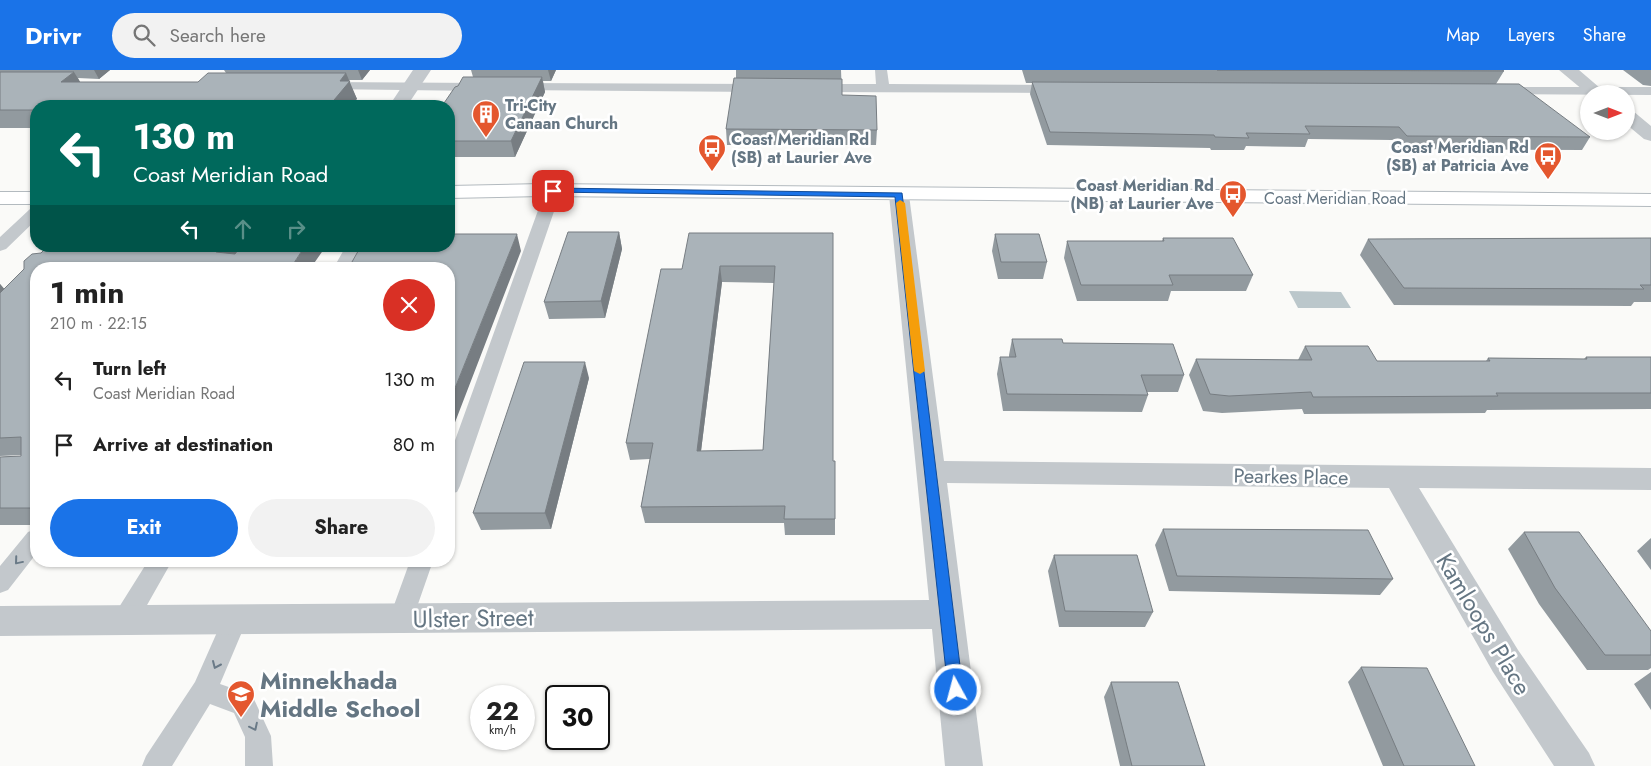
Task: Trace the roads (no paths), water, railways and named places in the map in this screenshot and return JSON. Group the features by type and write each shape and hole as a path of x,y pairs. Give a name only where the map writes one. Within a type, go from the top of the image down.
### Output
{"main road":[{"name":"Coast Meridian Road","path":"455,192 553,191 1651,200"},
{"path":"0,198 30,198"}],"street":[{"path":"402,100 422,70"},
{"path":"1568,70 1588,85"},
{"path":"1635,122 1651,134"},
{"path":"899,195 964,766"},
{"name":"Pearkes Place","path":"931,472 1651,479"},
{"name":"Kamloops Place","path":"1398,478 1495,646 1524,692 1576,766"},
{"name":"Ulster Street","path":"0,621 947,614"}],"lane":[{"path":"881,70 883,88"},
{"path":"315,86 777,88"},
{"path":"806,88 1072,90"},
{"path":"1487,91 1580,92"},
{"path":"1635,91 1651,91"},
{"path":"455,469 553,191"},
{"path":"0,246 30,218"},
{"path":"0,583 30,546"},
{"path":"124,620 157,567"},
{"path":"401,619 420,567"},
{"path":"156,766 204,690 235,620"},
{"path":"204,690 243,704 258,736 259,766"}],"place":[{"name":"Tri-City Canaan Church","path":"486,138"},
{"name":"Coast Meridian Rd (SB) at Laurier Ave","path":"712,172"},
{"name":"Coast Meridian Rd (SB) at Patricia Ave","path":"1548,180"},
{"name":"Coast Meridian Rd (NB) at Laurier Ave","path":"1233,218"},
{"name":"Minnekhada Middle School","path":"241,718"}]}
